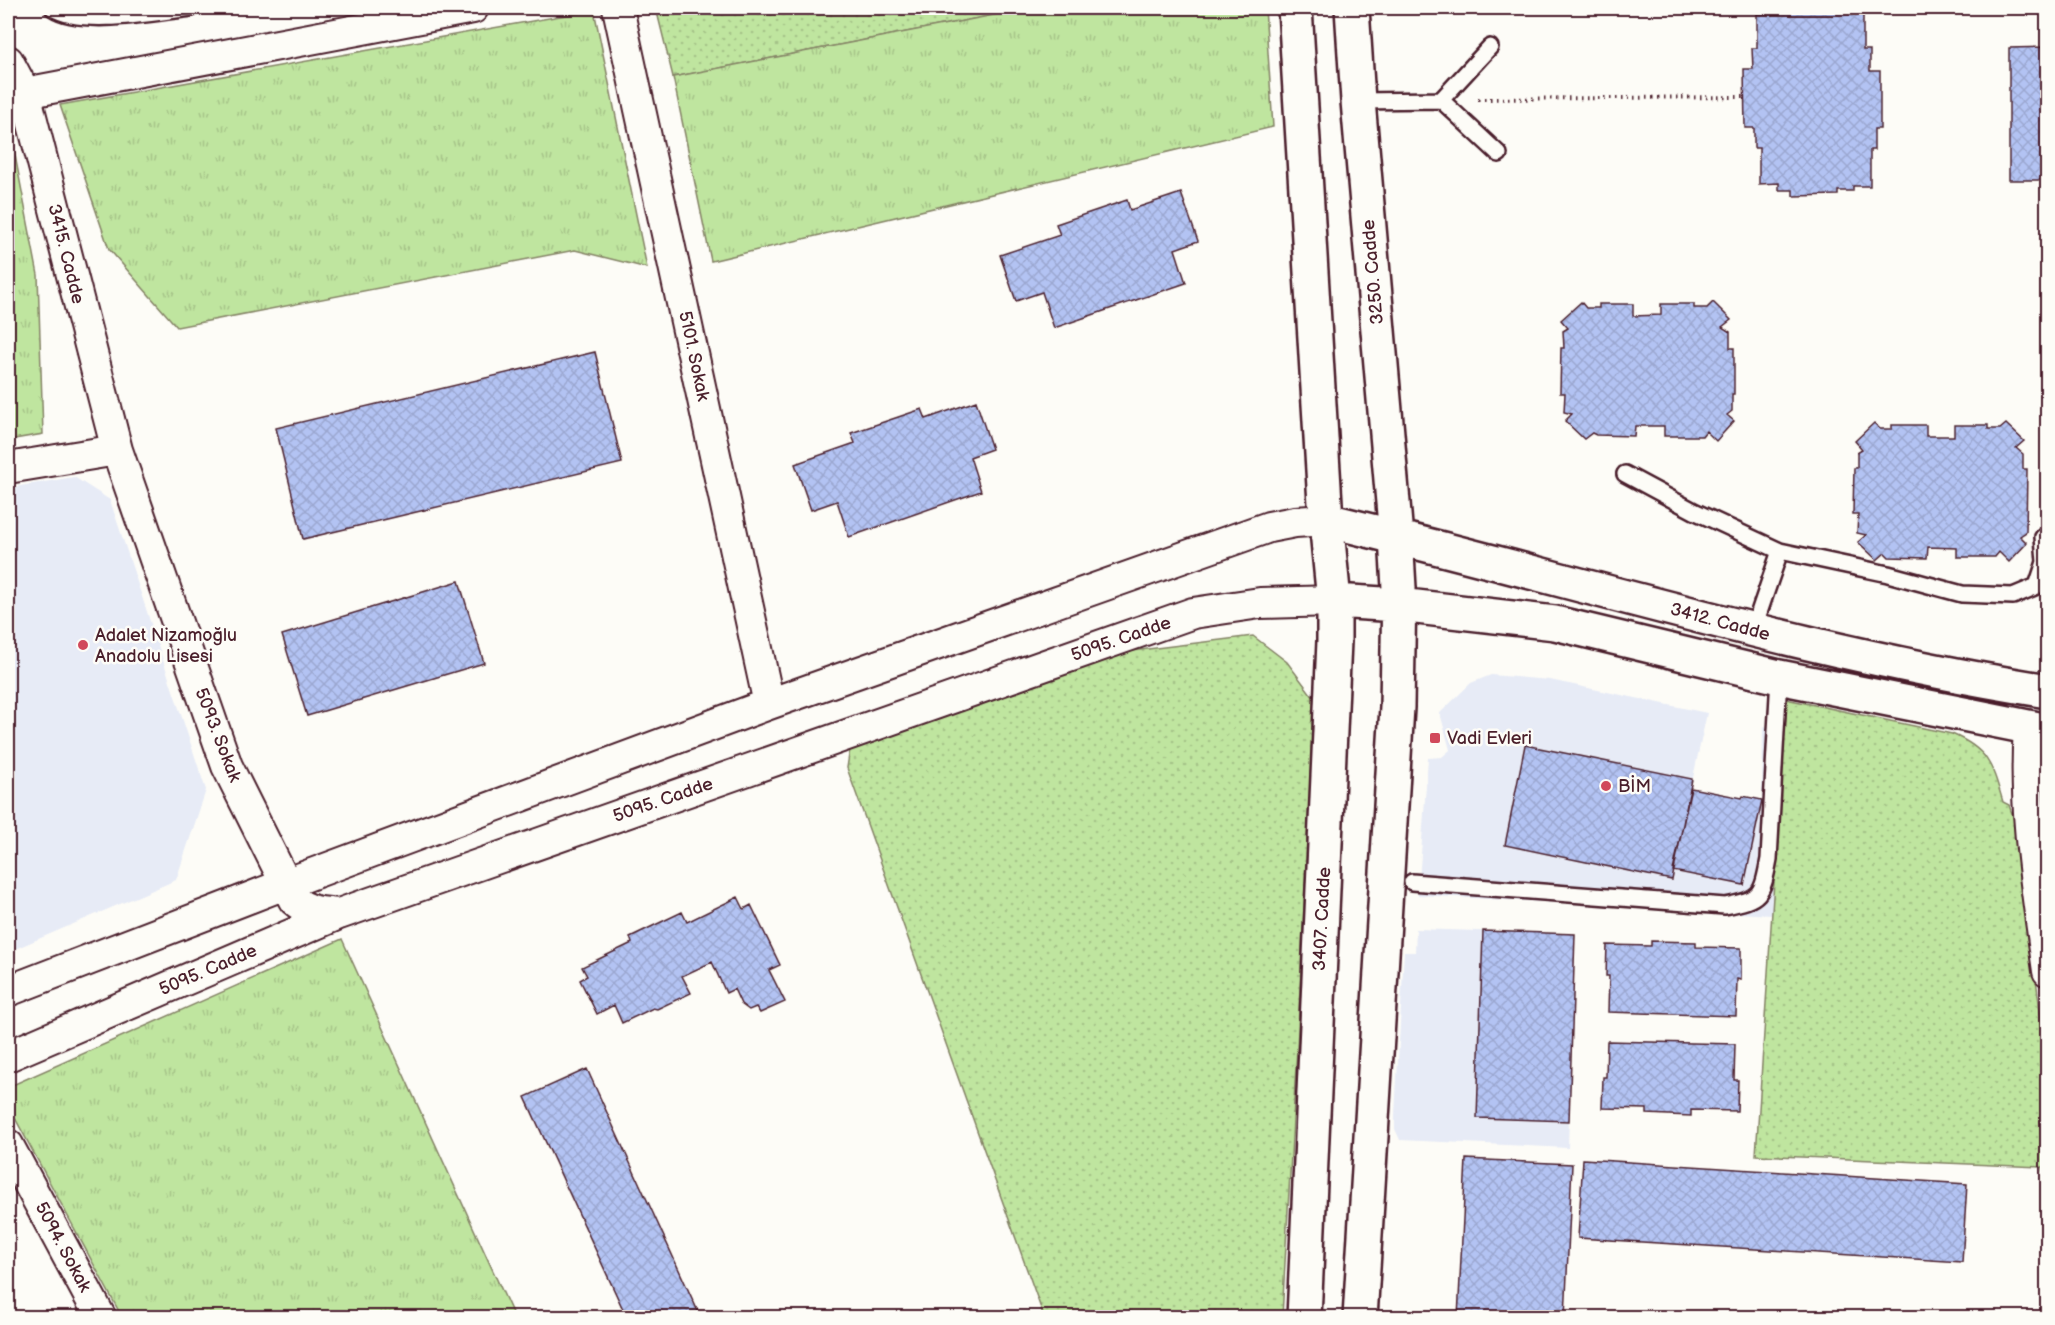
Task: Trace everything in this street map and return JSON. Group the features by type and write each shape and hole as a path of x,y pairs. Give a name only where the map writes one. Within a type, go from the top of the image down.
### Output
{"street":[{"path":"25,93 364,17 473,8"},
{"name":"5101. Sokak","path":"618,8 769,704"},
{"path":"8,991 285,884 769,704 1269,527 1326,520 1295,8"},
{"name":"3250. Cadde","path":"1352,8 1396,537"},
{"name":"3415. Cadde","path":"8,61 25,93 117,450"},
{"path":"8,468 117,450"},
{"name":"5093. Sokak","path":"117,450 227,766 294,900 310,911 339,914"},
{"name":"3412. Cadde","path":"1326,520 1856,655 1977,680 2039,690"},
{"name":"3407. Cadde","path":"1304,1317 1334,641 1334,601 1326,520"},
{"path":"1360,1317 1397,707 1399,605 1396,537"},
{"path":"1334,601 1399,605 1555,623 1779,677 2038,730"},
{"name":"5095. Cadde","path":"8,1056 339,914 1193,613 1260,603 1334,601"},
{"path":"2039,690 2038,730 2026,759 2028,807 2048,971"},
{"name":"5094. Sokak","path":"8,1145 100,1317"}],"lane":[{"path":"53,8 60,12 100,18 191,8"},
{"path":"1441,100 1491,46"},
{"path":"1358,101 1441,100 1499,154"},
{"path":"1625,474 1694,511 1780,551 1888,574 1962,594 2013,597 2037,586 2045,562 2043,537"},
{"path":"1753,630 1780,551"},
{"path":"1412,882 1725,906 1750,901 1764,886 1770,860 1779,677"}],"path":[{"path":"1441,100 1745,98"}],"shaded area":[{"name":"Adalet Nizamoğlu Anadolu Lisesi","path":"74,477 110,500 206,790 176,880 8,952 8,488"},
{"path":"1491,675 1550,680 1707,713 1673,870 1744,885 1762,800 1763,726 1784,730 1772,915 1418,895 1428,758 1442,757 1450,750 1440,713 1471,683"},
{"path":"1416,929 1575,934 1568,1148 1400,1140 1395,1129 1395,1115 1404,952 1415,952"}],"green space":[{"path":"656,8 1030,8 673,77"},
{"path":"1030,8 1265,8 1273,127 711,261 673,77"},
{"path":"594,10 647,268 575,250 177,327 109,249 60,105"},
{"path":"8,119 38,275 43,434 8,440"},
{"path":"1253,636 1287,662 1314,698 1282,1317 1044,1317 847,768 851,742 1067,659"},
{"path":"1786,699 1952,734 1974,746 1992,768 2003,802 2009,805 2017,828 2047,1066 2047,1208 2042,1167 1756,1155"},
{"path":"342,939 514,1317 122,1317 8,1105 8,1087"}],"building":[{"path":"1773,8 1847,9 1847,14 1863,14 1863,50 1870,50 1870,71 1880,71 1880,129 1874,129 1874,150 1870,150 1870,186 1853,186 1853,191 1838,191 1838,195 1793,196 1793,190 1779,190 1779,183 1759,184 1759,148 1754,148 1754,128 1745,128 1744,69 1753,69 1752,48 1757,48 1757,14 1773,13"},
{"path":"2048,47 2048,180 2009,180 2009,48"},
{"path":"1181,193 1198,241 1175,249 1186,283 1054,328 1042,292 1016,301 1000,255 1060,235 1056,224 1127,200 1130,210"},
{"path":"1581,302 1586,308 1599,308 1599,304 1633,304 1633,316 1661,315 1661,304 1694,304 1694,308 1707,308 1713,302 1731,320 1722,327 1730,332 1730,348 1734,348 1734,394 1732,394 1732,411 1727,415 1734,421 1716,441 1706,431 1702,436 1664,436 1664,426 1635,426 1634,436 1592,433 1584,439 1565,421 1572,414 1564,412 1565,393 1560,393 1561,348 1564,348 1563,331 1568,328 1561,320"},
{"path":"595,352 622,463 303,539 276,428"},
{"path":"976,401 992,449 970,457 981,491 849,537 837,501 811,510 795,464 855,443 851,433 922,409 926,419"},
{"path":"1874,423 1880,429 1892,429 1892,425 1926,425 1926,436 1954,436 1954,425 1988,425 1988,429 2000,429 2006,424 2024,441 2016,448 2023,454 2023,469 2027,469 2026,532 2020,536 2027,543 2009,562 1999,552 1995,557 1957,557 1957,548 1928,547 1927,558 1889,557 1885,553 1877,560 1858,542 1866,535 1857,533 1858,514 1853,514 1854,468 1857,468 1857,452 1862,449 1855,441"},
{"path":"459,581 484,663 307,716 282,635"},
{"path":"1525,745 1692,779 1672,880 1505,845"},
{"path":"1691,788 1762,800 1744,885 1673,871"},
{"path":"738,897 744,909 751,905 780,965 769,970 785,1002 760,1013 756,1007 749,1010 741,1004 734,989 726,993 712,962 682,976 691,993 657,1009 653,1008 622,1023 614,1005 597,1014 580,980 587,976 582,967 632,943 630,937 682,912 687,922"},
{"path":"1483,931 1575,934 1569,1121 1477,1118"},
{"path":"1651,941 1696,942 1696,947 1741,948 1741,980 1737,979 1736,1016 1608,1012 1607,945 1651,946"},
{"path":"1607,1041 1735,1044 1734,1080 1738,1080 1737,1111 1691,1110 1691,1116 1647,1114 1647,1109 1602,1108"},
{"path":"587,1069 701,1318 627,1318 525,1097"},
{"path":"1466,1159 1572,1164 1565,1318 1458,1318"},
{"path":"1583,1159 1967,1184 1962,1262 1578,1238"},
{"path":"1614,1315 1976,1318 1614,1318"}],"place":[{"name":"Adalet Nizamoğlu Anadolu Lisesi","path":"83,645"},
{"name":"Vadi Evleri","path":"1435,738"},
{"name":"BİM","path":"1606,786"}]}
